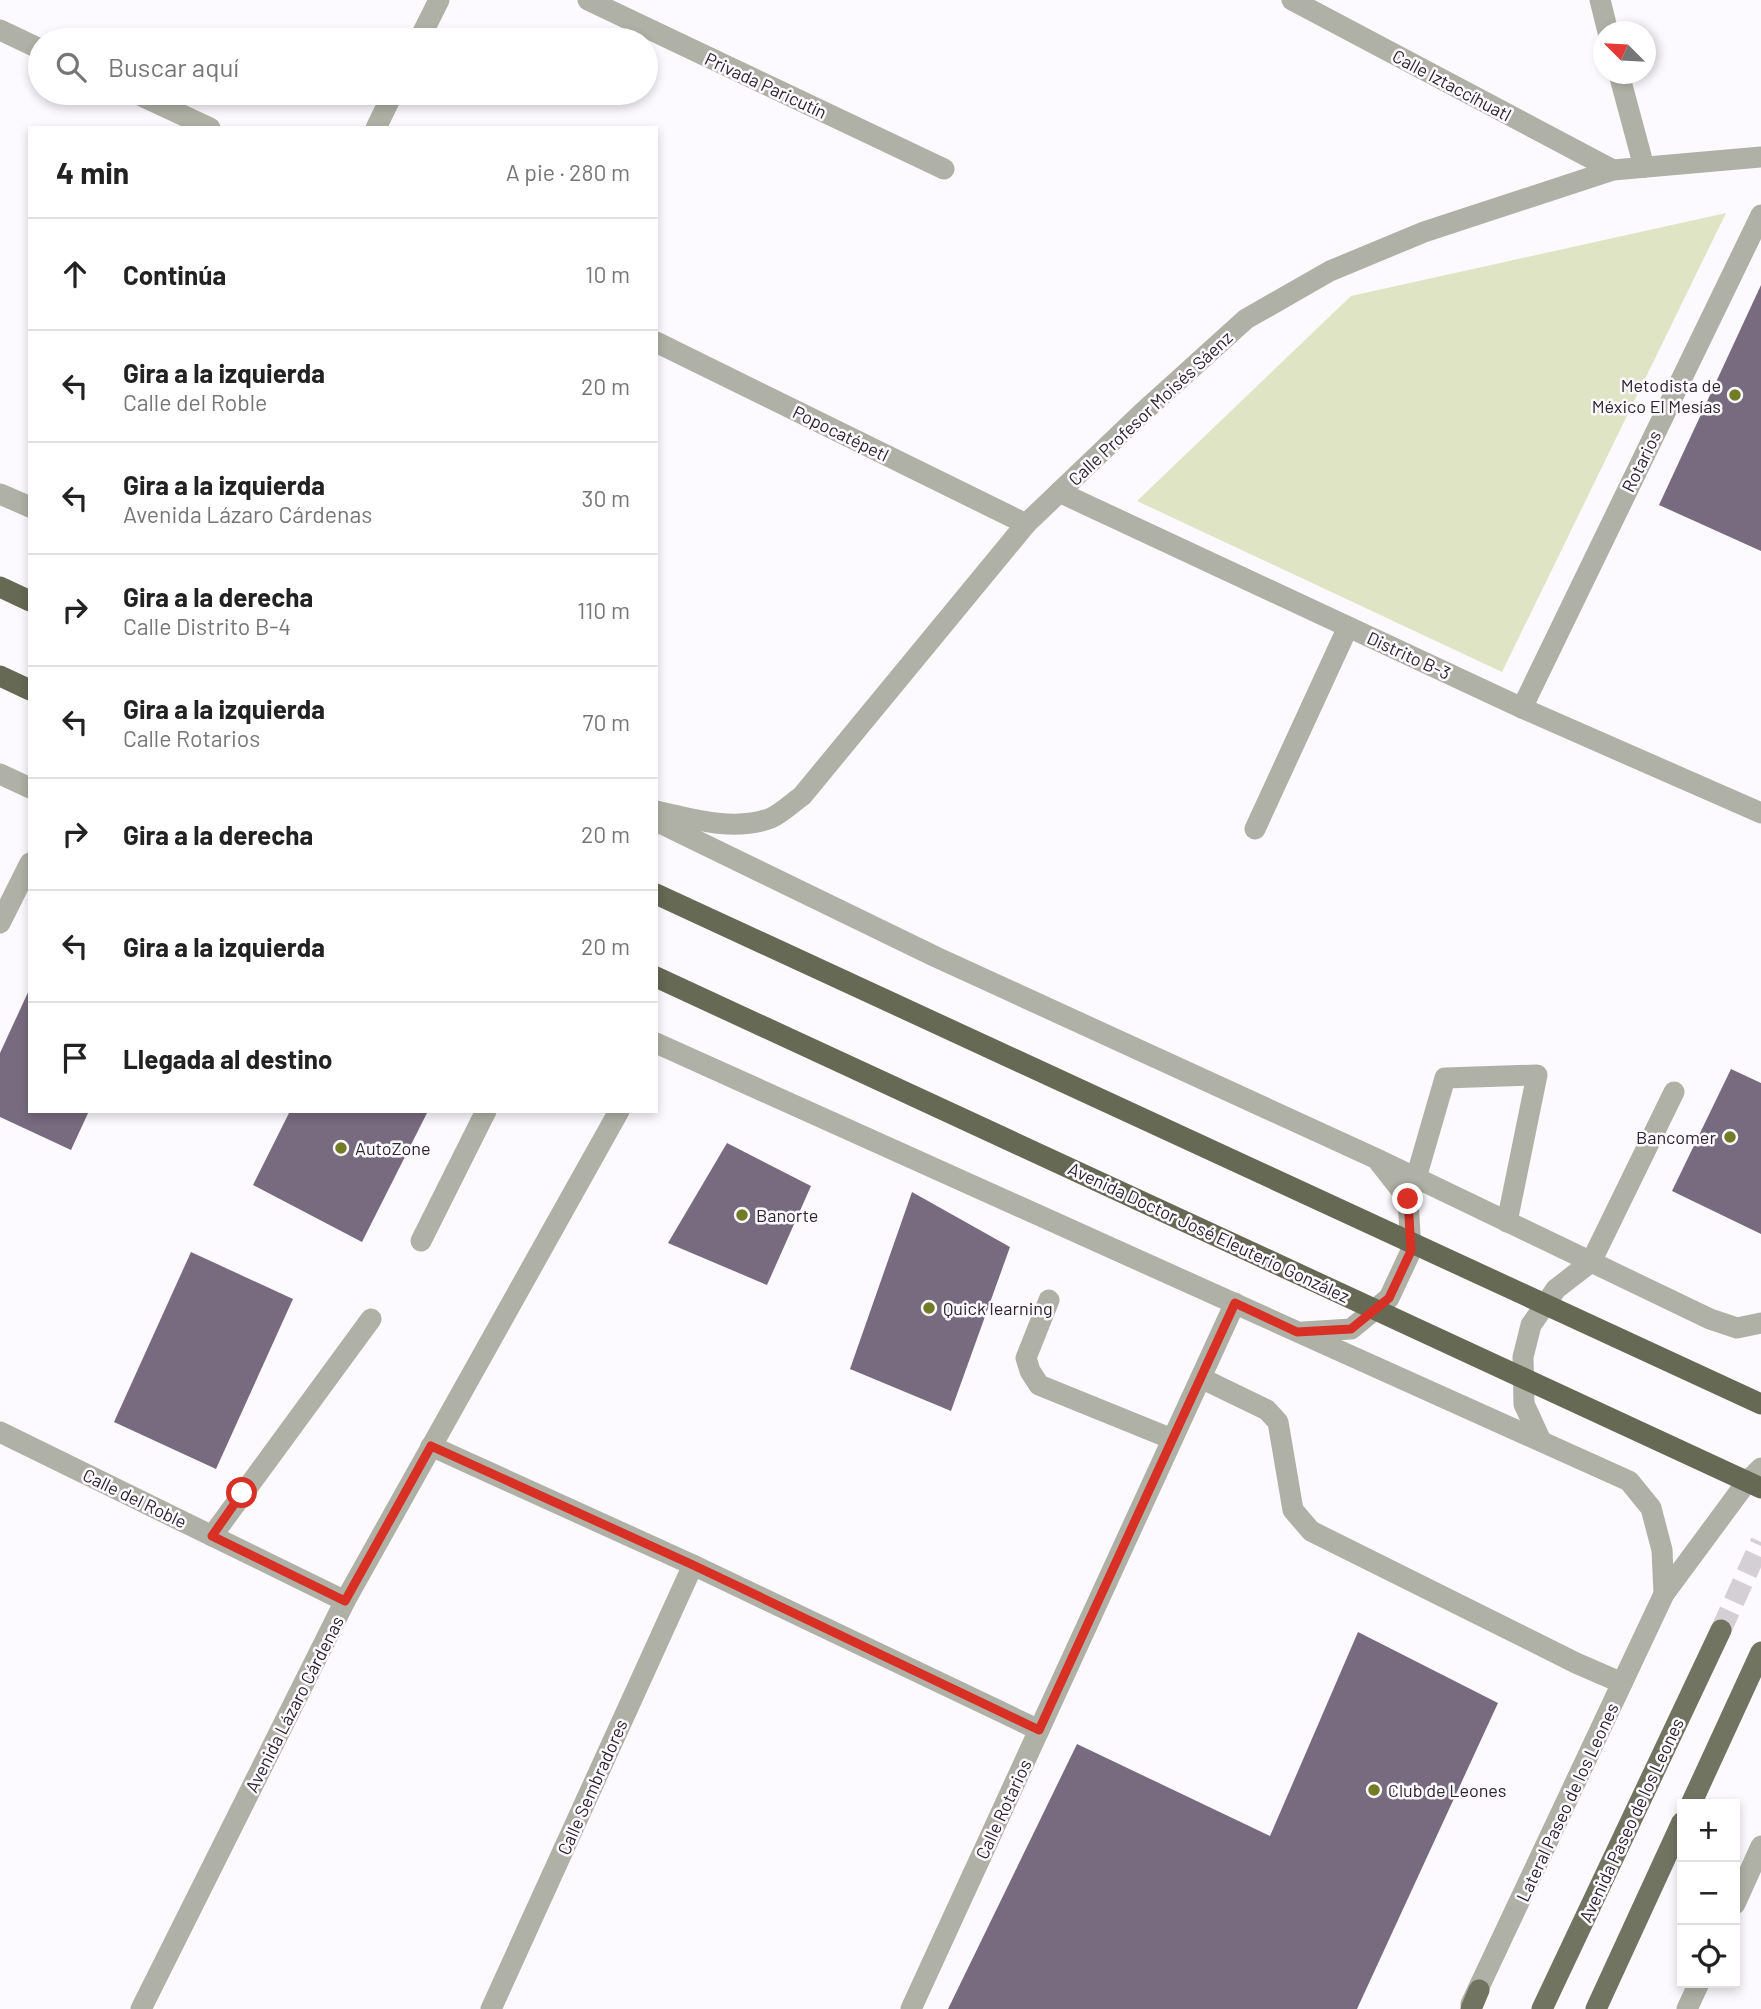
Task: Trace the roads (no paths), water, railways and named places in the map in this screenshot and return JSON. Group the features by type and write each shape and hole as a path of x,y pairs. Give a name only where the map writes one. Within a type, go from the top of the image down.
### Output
{"highway":[{"path":"2,587 28,600"},
{"path":"0,676 28,691"},
{"path":"0,693 28,692"},
{"path":"658,895 1761,1404"},
{"name":"Avenida Doctor José Eleuterio González","path":"658,978 1761,1488"}],"main road":[{"name":"Avenida Paseo de los Leones","path":"1542,2009 1721,1630"},
{"path":"1692,1799 1761,1652"},
{"path":"1596,2009 1677,1833"}],"street":[{"path":"425,28 439,0"},
{"name":"Privada Paricutín","path":"588,0 647,28"},
{"name":"Calle Iztaccíhuatl","path":"1292,0 1613,170"},
{"path":"1600,0 1605,21"},
{"path":"0,30 28,43"},
{"name":"Privada Paricutín","path":"658,33 944,169"},
{"path":"1622,84 1644,167"},
{"path":"161,105 206,126"},
{"path":"377,126 387,105"},
{"name":"Calle Profesor Moisés Sáenz","path":"658,811 705,822 745,824 772,817 802,796 1026,524 1245,318 1330,271 1413,237 1613,170 1761,157"},
{"name":"Rotarios","path":"1522,708 1761,215"},
{"name":"Popocatépetl","path":"658,343 1026,524"},
{"name":"Distrito B-3","path":"1059,492 1522,708 1761,813"},
{"path":"0,494 28,506"},
{"path":"1255,829 1348,627"},
{"path":"0,774 28,787"},
{"path":"658,822 936,957 1377,1159 1710,1319 1737,1328 1761,1323"},
{"path":"0,923 28,867"},
{"path":"658,1043 1629,1481 1651,1508 1662,1550 1664,1594"},
{"path":"1416,1178 1445,1077 1537,1075 1507,1222"},
{"path":"1541,1441 1524,1404 1523,1357 1531,1325 1556,1289 1591,1262 1674,1092"},
{"path":"421,1241 485,1113"},
{"name":"Avenida Lázaro Cárdenas","path":"141,2009 345,1601 618,1113"},
{"path":"1297,1332 1351,1329 1389,1298 1411,1251 1408,1199 1377,1159"},
{"path":"1049,1300 1026,1358 1039,1385 1172,1440"},
{"name":"Calle Rotarios","path":"911,2009 1235,1303"},
{"path":"212,1536 371,1319"},
{"path":"1201,1378 1267,1410 1278,1422 1293,1510 1311,1531 1576,1663 1622,1683"},
{"name":"Calle del Roble","path":"0,1432 345,1601"},
{"path":"431,1446 693,1565 1039,1730"},
{"name":"Lateral Paseo de los Leones","path":"1473,2003 1664,1594 1746,1483 1761,1468"},
{"name":"Calle Sembradores","path":"491,2009 693,1565"},
{"path":"1740,1894 1759,1856"},
{"path":"1687,2009 1697,1988"}],"tunnel":[{"path":"1721,1630 1761,1542"}],"place":[{"name":"Metodista de México El Mesías","path":"1735,395"},
{"name":"Bancomer","path":"1730,1137"},
{"name":"AutoZone","path":"341,1148"},
{"name":"Banorte","path":"742,1215"},
{"name":"Quick learning","path":"929,1308"},
{"name":"Club de Leones","path":"1374,1790"}]}
